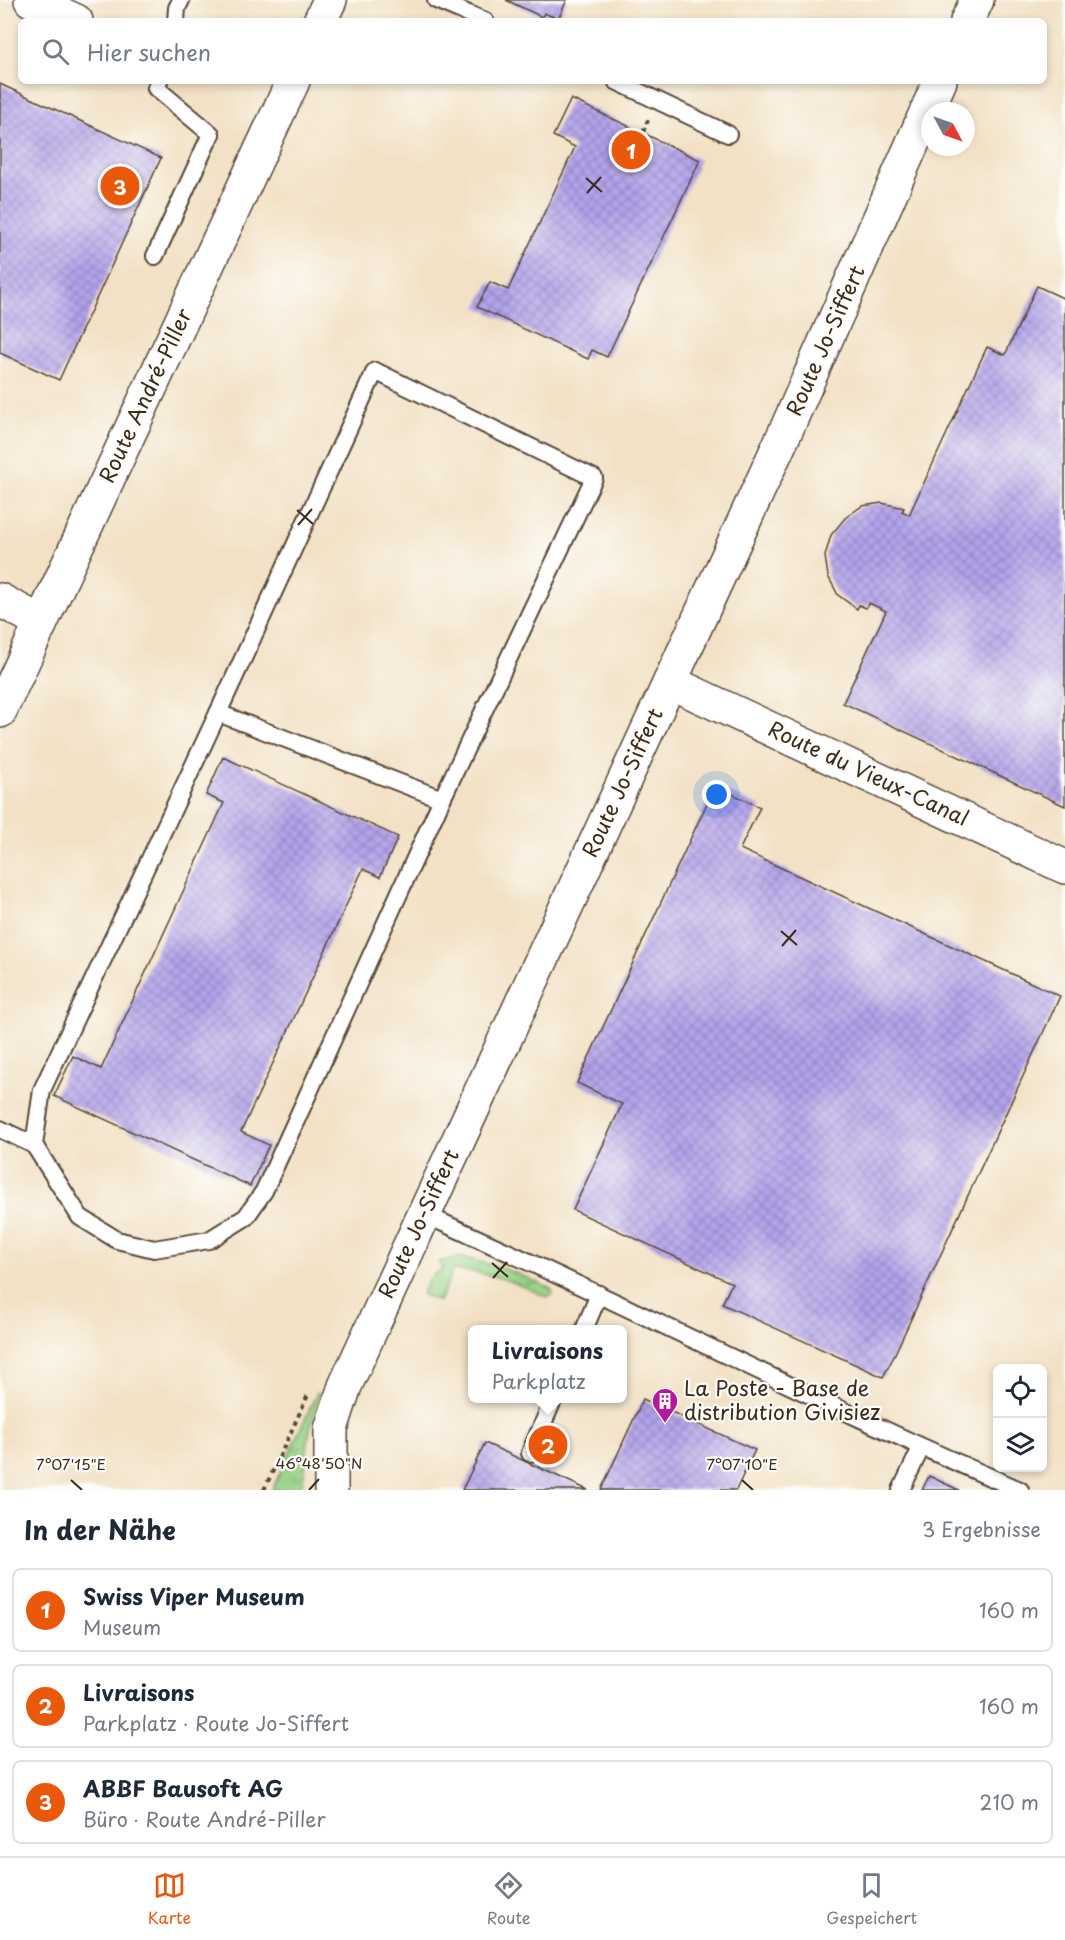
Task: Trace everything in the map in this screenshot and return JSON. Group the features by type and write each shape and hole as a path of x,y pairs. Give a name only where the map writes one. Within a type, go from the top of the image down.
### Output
{"street":[{"path":"31,0 70,18"},
{"path":"321,18 330,0"},
{"path":"968,18 977,0"},
{"name":"Route André-Piller","path":"0,711 284,84"},
{"name":"Route Jo-Siffert","path":"331,1490 331,1429 345,1386 787,429 939,84"},
{"path":"0,600 41,622"},
{"name":"Route du Vieux-Canal","path":"670,682 1065,867"}],"lane":[{"path":"176,18 177,8 181,0"},
{"path":"436,0 477,18"},
{"path":"155,256 211,134 156,88 158,84"},
{"path":"622,84 728,134"},
{"path":"0,1129 34,1145 80,1217 117,1240 154,1249 208,1240 246,1217 264,1191 442,799 594,478 375,371 42,1090 34,1145"},
{"path":"218,713 442,799"},
{"path":"423,1214 599,1294 921,1448 1020,1490"},
{"path":"586,1325 599,1294"},
{"path":"530,1454 552,1403"},
{"path":"901,1490 921,1448"}],"green space":[{"path":"457,1257 505,1269 551,1289 553,1292 547,1297 502,1279 453,1270 439,1302 422,1294 429,1279 442,1270 439,1262"},
{"path":"317,1393 321,1394 310,1430 305,1472 300,1490 272,1490"}],"building":[{"path":"506,0 567,0 558,18 544,13 542,17"},
{"path":"0,84 161,158 59,380 0,353"},
{"path":"571,99 700,160 607,357 592,350 588,359 477,307 490,282 508,290 575,147 553,136"},
{"path":"1037,286 1065,299 1065,806 843,703 886,611 869,603 866,608 859,605 857,609 838,595 828,576 825,556 831,535 845,518 862,506 882,503 904,508 902,511 909,515 987,347 1005,355"},
{"path":"223,757 398,837 380,877 363,869 241,1132 269,1145 250,1186 54,1096 73,1056 101,1069 224,803 206,795"},
{"path":"715,786 760,807 740,849 1060,996 883,1377 722,1304 732,1283 573,1210 622,1104 577,1083"},
{"name":"La Poste - Base de distribution Givisiez","path":"643,1399 755,1450 736,1490 601,1490"},
{"path":"485,1443 588,1490 462,1490"},
{"path":"929,1476 959,1490 922,1490"}],"place":[{"name":"Swiss Viper Museum","path":"631,150"},
{"name":"ABBF Bausoft AG","path":"120,186"},
{"name":"La Poste - Base de distribution Givisiez","path":"665,1424"},
{"name":"Livraisons","path":"548,1445"}]}
